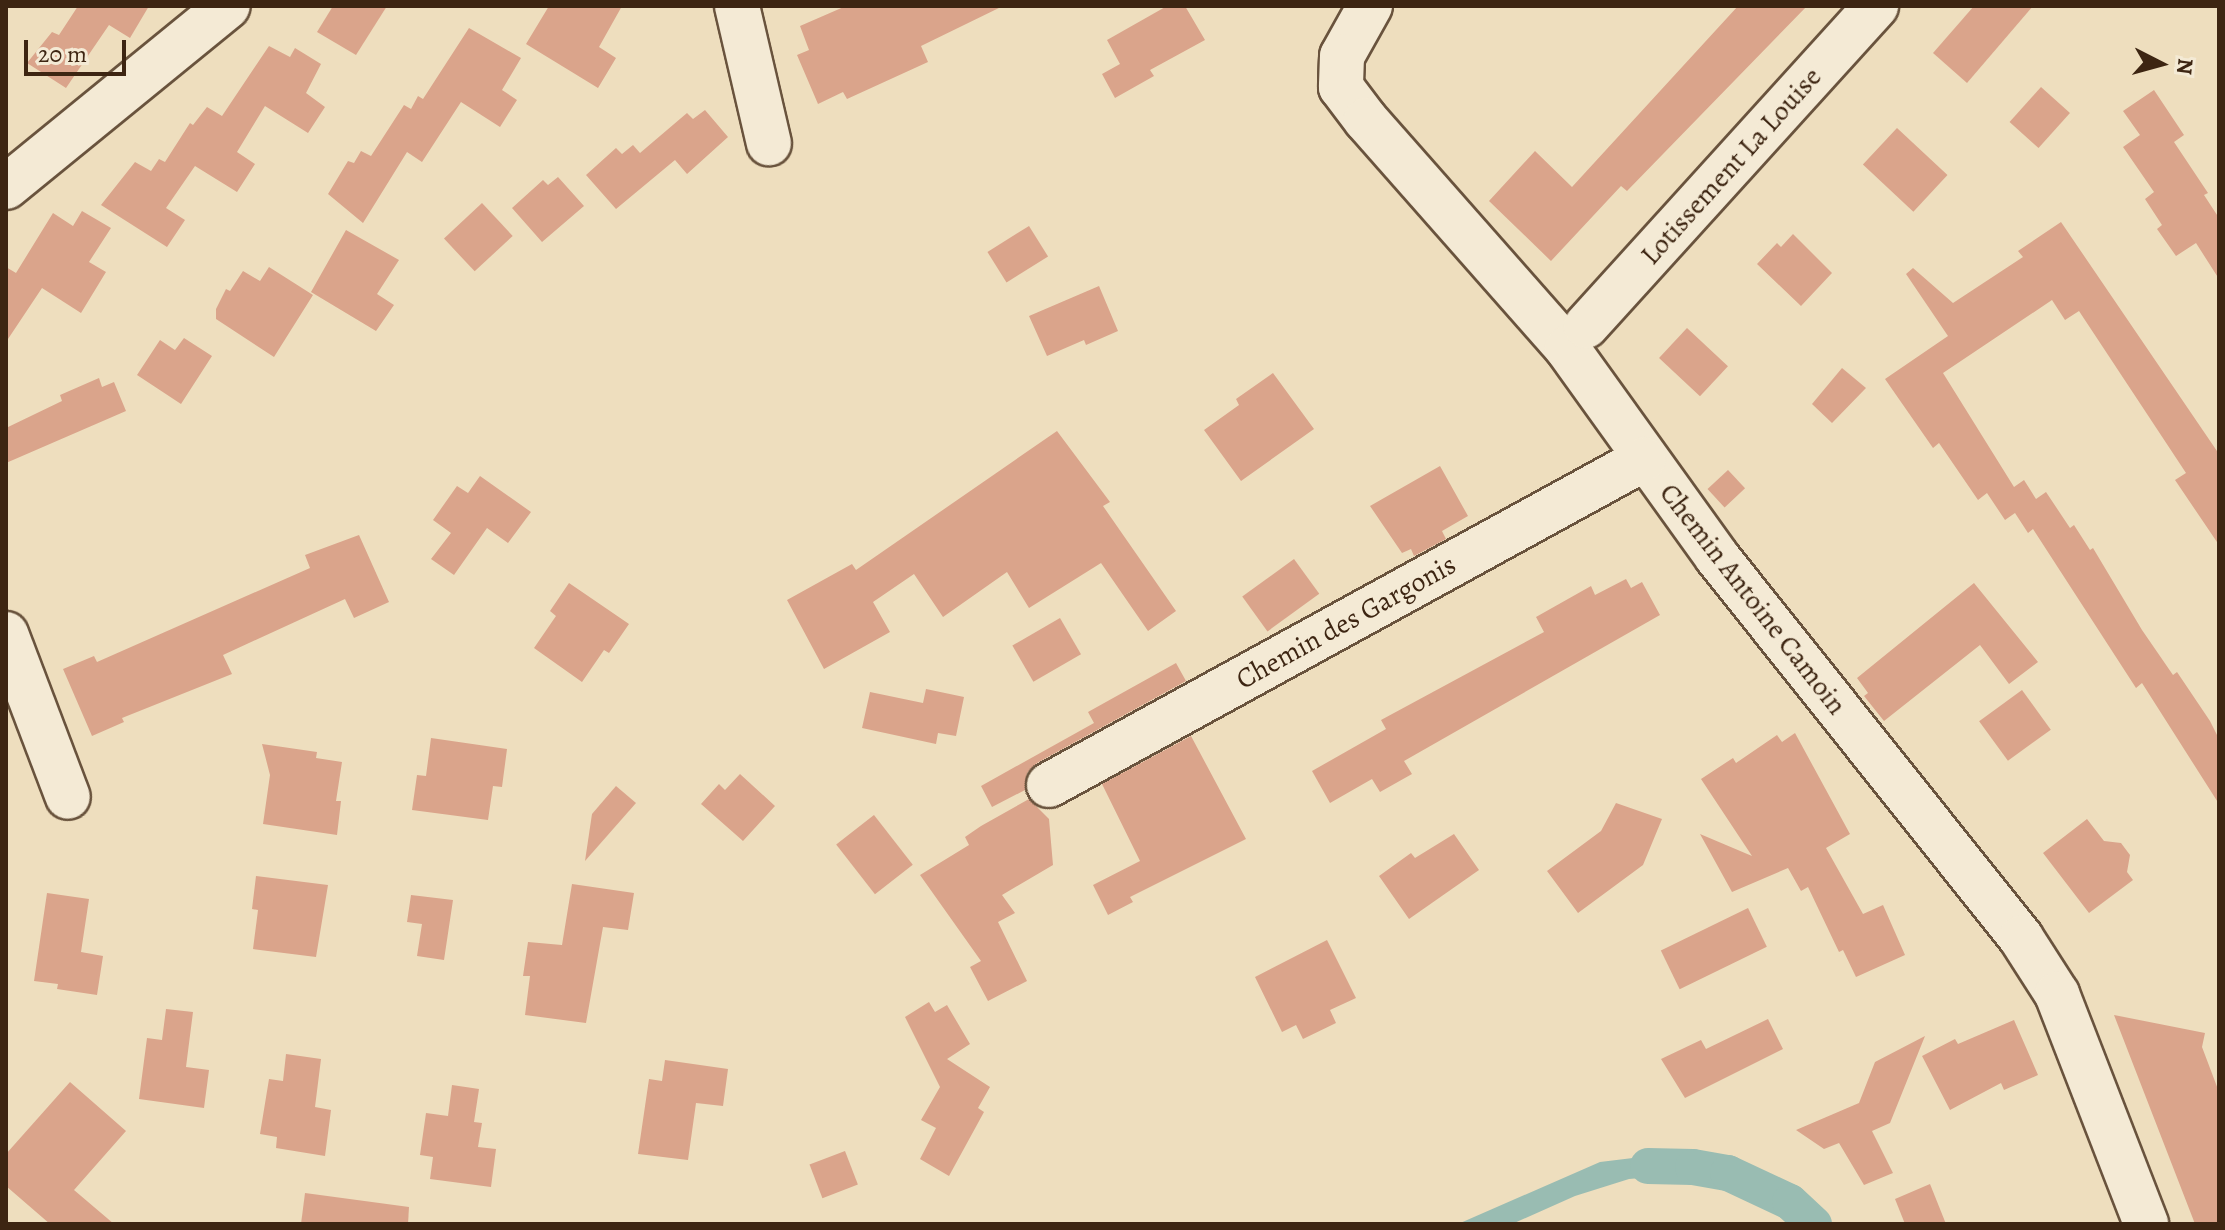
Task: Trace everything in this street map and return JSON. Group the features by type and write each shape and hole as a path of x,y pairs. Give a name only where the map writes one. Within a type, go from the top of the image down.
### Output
{"street":[{"path":"6,187 228,6"},
{"path":"737,6 769,143"},
{"name":"Chemin Antoine Camoin","path":"1370,6 1342,56 1341,87 1366,120 1567,348 1717,557 2041,967 2057,994 2146,1224"},
{"name":"Lotissement La Louise","path":"1586,326 1876,6"},
{"name":"Chemin des Gargonis","path":"1049,785 1644,459"},
{"path":"6,634 68,797"}],"water":[{"path":"1674,1153 1696,1156 1694,1178 1664,1176 1629,1179 1575,1196 1512,1224 1458,1224 1600,1162"}],"building":[{"path":"78,6 149,6 130,38 109,25 66,88 27,63 52,32 59,35"},
{"path":"333,6 387,6 356,55 317,32"},
{"path":"549,6 622,6 599,47 616,58 598,88 526,44"},
{"path":"846,6 1003,6 921,46 928,62 847,99 843,92 818,104 797,55 809,50 800,26"},
{"path":"1167,6 1185,6 1205,40 1150,70 1154,76 1115,98 1102,74 1120,64 1107,40"},
{"path":"1738,6 1807,6 1627,191 1621,186 1551,261 1489,201 1535,151 1572,187"},
{"path":"1974,6 2033,6 1967,83 1933,53"},
{"path":"469,28 521,58 502,90 517,100 500,127 461,102 422,162 407,152 363,223 328,194 348,161 354,163 361,151 371,156 404,105 411,109 418,96 423,99"},
{"path":"269,46 290,57 295,48 321,64 306,93 325,107 308,133 265,106 237,152 255,164 237,192 195,166 166,208 185,220 167,247 101,205 135,162 151,171 159,159 165,162 190,123 193,125 207,107 222,116"},
{"path":"2041,87 2070,113 2039,148 2010,122"},
{"path":"2154,90 2184,135 2174,142 2208,193 2204,195 2219,218 2219,279 2196,243 2176,256 2157,229 2162,225 2145,199 2154,192 2123,147 2140,135 2123,111"},
{"path":"705,110 728,137 687,174 675,160 616,209 586,175 616,148 622,154 633,145 640,153 687,113 693,119"},
{"path":"1897,128 1947,175 1913,212 1863,165"},
{"path":"558,177 584,206 542,242 512,208 543,180 548,185"},
{"path":"482,203 513,236 475,271 444,238"},
{"path":"82,211 111,228 89,262 106,272 81,313 42,288 6,342 6,267 16,273 53,213 73,226"},
{"path":"2061,222 2219,454 2219,545 2175,480 2186,473 2079,311 2065,320 2052,300 1943,373 2014,487 2024,480 2036,499 2046,492 2070,528 2074,525 2090,550 2093,548 2173,675 2177,672 2210,721 2219,739 2219,804 2142,683 2136,688 2033,529 2028,533 2015,513 2005,520 1987,493 1978,500 1939,443 1933,448 1885,379 1948,336 1906,274 1913,268 1953,303 2023,257 2018,251"},
{"path":"1029,226 1048,257 1007,282 987,252"},
{"path":"346,230 399,260 377,294 394,305 376,331 311,292"},
{"path":"1793,234 1832,273 1801,306 1757,264 1777,243 1781,247"},
{"path":"269,267 313,295 274,357 216,319 216,309 226,289 230,291 243,271 260,281"},
{"path":"1099,286 1118,331 1086,345 1084,340 1047,356 1029,316"},
{"path":"1687,328 1728,366 1700,396 1659,358"},
{"path":"184,338 212,356 181,404 137,375 160,340 175,350"},
{"path":"1842,368 1866,388 1832,423 1812,404"},
{"path":"1273,373 1314,429 1241,481 1204,430 1239,405 1236,399"},
{"path":"99,378 102,387 114,382 126,411 6,463 6,428 62,401 60,395"},
{"path":"1057,431 1110,502 1103,506 1176,611 1148,631 1101,563 1029,608 1007,572 943,617 914,574 873,602 890,632 824,669 787,600 852,564 856,570"},
{"path":"1440,466 1468,516 1442,531 1446,539 1414,556 1411,549 1402,553 1370,506"},
{"path":"1728,470 1745,488 1725,507 1708,489"},
{"path":"480,476 531,512 508,543 487,528 454,575 431,559 451,533 433,520 457,486 468,493"},
{"path":"359,535 389,602 354,618 345,599 223,655 232,674 122,718 124,722 92,736 63,669 94,656 97,662 310,568 305,555"},
{"path":"1294,559 1319,594 1267,631 1242,597"},
{"path":"1626,579 1631,588 1642,582 1660,615 1404,761 1412,774 1380,792 1372,779 1330,803 1312,771 1386,729 1381,720 1544,632 1536,617 1591,586 1595,595"},
{"path":"569,583 629,624 609,653 604,650 582,682 534,648 556,616 550,611"},
{"path":"1974,583 2038,662 2009,684 1980,645 1884,721 1864,696 1868,693 1857,678"},
{"path":"1060,618 1081,654 1033,682 1012,646"},
{"path":"1176,663 1186,681 1037,763 1027,773 1025,790 992,807 981,786 1094,723 1088,712"},
{"path":"926,689 964,697 956,736 938,733 936,744 862,728 870,692 923,703"},
{"path":"2022,690 2051,730 2008,761 1979,721"},
{"path":"1795,733 1850,834 1826,848 1863,914 1883,905 1905,955 1856,977 1843,950 1839,952 1808,887 1801,891 1788,868 1732,892 1700,834 1752,856 1701,779 1733,758 1736,763 1777,735 1782,742"},
{"path":"1191,736 1246,839 1130,897 1133,902 1108,915 1093,885 1140,861 1102,784"},
{"path":"431,738 507,749 502,787 493,786 488,820 412,810 417,775 426,776"},
{"path":"262,744 317,752 316,758 342,762 336,801 341,801 337,835 263,824 270,775"},
{"path":"740,774 775,806 743,841 701,804 719,784 725,790"},
{"path":"616,786 636,803 585,861 592,814"},
{"path":"1029,799 1049,819 1053,865 1002,895 1015,913 998,922 1027,981 988,1001 970,967 981,961 920,875 969,845 965,837"},
{"path":"1616,803 1662,819 1643,865 1578,913 1547,871 1601,831"},
{"path":"874,815 913,865 875,894 836,845"},
{"path":"2087,819 2104,841 2121,843 2130,855 2127,872 2133,880 2089,913 2043,853"},
{"path":"1454,834 1479,870 1409,919 1379,876 1411,853 1415,858"},
{"path":"256,876 328,885 316,957 253,949 258,910 252,909"},
{"path":"572,884 634,893 628,930 603,927 586,1023 525,1015 530,976 523,976 528,942 562,945"},
{"path":"47,893 89,899 81,952 103,956 97,995 57,989 58,984 34,981"},
{"path":"411,895 453,900 444,960 417,956 422,924 407,922"},
{"path":"1748,908 1767,947 1680,989 1661,951"},
{"path":"1327,940 1356,998 1330,1010 1336,1023 1303,1039 1296,1025 1282,1032 1255,977"},
{"path":"929,1002 935,1012 947,1005 970,1044 947,1059 990,1087 978,1108 984,1112 949,1176 920,1159 936,1128 921,1120 940,1087 905,1017"},
{"path":"166,1009 193,1012 186,1067 209,1070 204,1108 139,1099 147,1038 162,1040"},
{"path":"2114,1015 2205,1033 2202,1047 2219,1092 2219,1224 2195,1224"},
{"path":"1768,1019 1783,1049 1685,1098 1661,1059 1701,1040 1706,1049"},
{"path":"2014,1020 2038,1075 2004,1090 2001,1083 1950,1110 1922,1056 1955,1039 1958,1044"},
{"path":"1925,1036 1890,1123 1872,1131 1893,1173 1864,1185 1839,1143 1824,1149 1796,1130 1859,1103 1875,1062"},
{"path":"286,1054 321,1059 315,1107 331,1110 325,1156 276,1148 277,1137 260,1134 269,1079 283,1081"},
{"path":"665,1060 728,1069 723,1106 696,1103 688,1160 638,1154 649,1079 662,1081"},
{"path":"70,1082 126,1131 74,1190 114,1224 50,1224 6,1186 6,1154"},
{"path":"452,1085 479,1089 474,1122 482,1123 478,1147 496,1149 491,1187 430,1179 433,1157 420,1155 426,1113 448,1116"},
{"path":"845,1151 858,1185 822,1198 810,1165"},
{"path":"1930,1184 1946,1224 1905,1224 1895,1199"},
{"path":"305,1193 409,1207 408,1224 301,1224"}],"waterway":[{"path":"1648,1166 1693,1167 1728,1173 1790,1202 1814,1224"}]}
